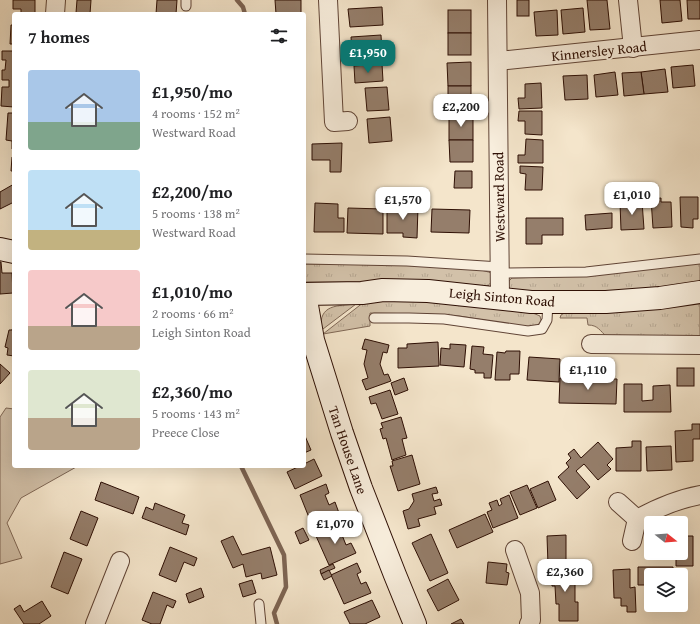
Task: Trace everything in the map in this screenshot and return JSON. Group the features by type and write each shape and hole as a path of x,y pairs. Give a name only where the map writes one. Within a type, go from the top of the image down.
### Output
{"main road":[{"path":"0,249 12,252"},
{"name":"Leigh Sinton Road","path":"306,294 362,293 383,290 428,291 548,303 606,302 660,298 700,292"},
{"name":"Tan House Lane","path":"306,300 313,340 342,433 361,488 415,624"}],"street":[{"path":"55,12 56,0"},
{"path":"328,0 334,122"},
{"name":"Westward Road","path":"497,0 500,298"},
{"path":"628,0 633,48"},
{"name":"Kinnersley Road","path":"498,61 700,40"},
{"path":"591,342 700,345"},
{"path":"632,541 637,519 655,509 686,497 700,495"},
{"path":"618,502 637,519"},
{"path":"515,550 530,593 531,620 529,624"},
{"path":"95,624 120,561"}],"lane":[{"path":"306,259 415,262 500,270 586,272 700,259"},
{"path":"374,318 444,319 528,331 542,329 547,320 548,303"},
{"path":"259,604 261,624"}],"green space":[{"path":"700,263 700,285 634,292 511,291 508,288 509,281 512,278 581,276"},
{"path":"306,264 430,266 471,269 493,274 492,281 488,286 437,282 306,282"},
{"path":"413,298 528,311 540,316 541,320 539,324 534,327 527,327 459,316 370,313 370,326 323,334 364,302"},
{"path":"700,299 700,337 607,337 597,327 588,325 587,318 560,318 561,315 568,311"},
{"path":"356,304 321,329 321,321 326,311 336,306"},
{"path":"6,408 12,409 12,468 74,468 21,498 7,523 22,558 0,564 0,417"}],"building":[{"path":"13,0 35,0 35,12 21,12 21,9 13,9"},
{"path":"77,0 91,0 90,12 76,12"},
{"path":"157,0 177,0 176,12 156,12"},
{"path":"275,0 301,0 301,12 276,12"},
{"path":"517,0 529,0 529,16 517,16"},
{"path":"587,0 607,0 610,29 590,30"},
{"path":"660,0 680,0 682,21 662,23"},
{"path":"687,0 700,0 700,19 688,19"},
{"path":"382,7 383,25 350,27 348,9"},
{"path":"583,8 585,32 563,34 561,10"},
{"path":"448,10 471,10 471,33 448,33"},
{"path":"557,10 558,35 536,36 534,12"},
{"path":"11,25 12,25 12,44 10,44"},
{"path":"448,33 471,33 471,55 448,55"},
{"path":"381,35 382,53 352,55 351,37"},
{"path":"2,51 12,51 12,107 1,106 2,87 9,87 9,80 2,80 2,70 5,70 6,60 2,60"},
{"path":"471,62 471,86 448,86 447,63"},
{"path":"382,64 383,81 355,83 354,66"},
{"path":"693,65 695,86 673,88 671,67"},
{"path":"665,69 668,92 644,94 641,72"},
{"path":"615,72 618,95 596,97 594,75"},
{"path":"641,72 644,94 624,96 622,73"},
{"path":"587,75 588,99 565,100 563,76"},
{"path":"541,83 542,108 519,109 518,98 525,98 525,84"},
{"path":"448,86 471,86 471,108 448,108"},
{"path":"387,87 389,110 367,111 365,88"},
{"path":"519,111 542,111 542,135 525,134 525,121 518,121"},
{"path":"8,113 12,113 12,141 6,140"},
{"path":"449,116 473,116 473,140 449,140"},
{"path":"390,117 392,141 369,143 367,119"},
{"path":"526,139 543,140 543,163 518,163 518,155 525,155"},
{"path":"449,140 473,140 473,162 450,162"},
{"path":"342,143 341,172 330,172 330,160 312,160 312,144"},
{"path":"520,166 543,167 542,190 525,190 526,174 520,173"},
{"path":"455,171 472,171 472,188 454,188"},
{"path":"12,185 12,203 0,209 0,192"},
{"path":"680,197 698,197 698,219 693,219 693,228 681,227"},
{"path":"661,198 661,202 671,202 672,227 653,228 651,199"},
{"path":"642,201 644,229 621,230 620,203"},
{"path":"315,203 338,204 338,218 344,218 344,232 314,232"},
{"path":"387,206 418,207 417,238 403,237 403,233 387,233"},
{"path":"348,208 383,209 383,234 347,233"},
{"path":"432,209 470,210 469,233 431,232"},
{"path":"612,213 612,228 586,230 585,215"},
{"path":"526,218 563,218 563,235 542,235 542,244 526,244"},
{"path":"1,262 2,273 12,273 12,293 0,294"},
{"path":"9,330 12,330 12,356 7,355 8,348 5,347"},
{"path":"365,339 389,345 387,353 383,352 380,364 384,375 388,374 391,381 366,390 362,380 368,378 364,364 367,350 362,349"},
{"path":"438,342 439,366 398,368 398,348 407,348 407,344"},
{"path":"450,344 466,345 464,367 440,365 441,348 450,349"},
{"path":"472,346 484,347 483,354 493,355 491,378 484,378 484,373 475,373 475,370 470,369"},
{"path":"506,351 520,351 519,374 510,374 510,380 495,380 497,352 505,353"},
{"path":"529,357 560,359 559,382 527,380"},
{"path":"0,364 10,373 0,384"},
{"path":"677,368 694,368 694,386 677,386"},
{"path":"404,378 408,390 395,395 391,383"},
{"path":"560,378 617,379 616,404 559,403"},
{"path":"624,384 642,384 642,401 653,400 653,386 670,385 671,412 624,412"},
{"path":"390,390 398,414 382,419 376,403 371,404 369,397"},
{"path":"401,417 407,438 402,439 406,455 392,460 386,438 383,439 380,429 383,428 381,423"},
{"path":"692,424 700,424 700,439 693,439 693,461 676,462 675,431 692,430"},
{"path":"306,438 311,450 306,452"},
{"path":"632,441 641,441 641,471 616,471 616,448 632,447"},
{"path":"598,442 613,459 607,465 611,469 598,480 584,464 576,471 590,487 577,499 558,477 569,467 566,463 571,458 568,454 574,449 581,458"},
{"path":"671,446 672,470 647,471 646,447"},
{"path":"412,455 420,484 398,491 390,466 393,466 392,461"},
{"path":"314,459 322,476 295,489 287,472 296,468 306,468 306,463"},
{"path":"548,481 556,500 538,508 530,489"},
{"path":"101,482 139,497 133,514 95,500"},
{"path":"326,484 329,493 325,495 329,505 335,502 339,513 312,525 300,495"},
{"path":"527,485 537,508 520,515 510,492"},
{"path":"436,487 438,493 432,494 434,501 440,499 442,505 434,507 436,514 418,519 420,526 408,529 403,511 409,509 414,501 412,494"},
{"path":"509,495 518,518 493,528 487,512 492,510 489,503 497,500 499,506 502,504 500,499"},
{"path":"155,503 185,515 182,523 189,525 186,535 142,518 146,507 153,510"},
{"path":"81,511 98,518 87,546 70,539"},
{"path":"485,514 493,532 457,548 449,530"},
{"path":"342,524 346,533 342,535 346,545 351,543 356,553 329,565 316,536"},
{"path":"303,528 309,540 300,544 295,532"},
{"path":"431,534 448,573 430,581 412,543"},
{"path":"566,535 566,564 548,565 547,536"},
{"path":"233,536 242,555 270,547 277,575 262,579 261,573 246,577 243,564 233,568 221,541"},
{"path":"688,536 693,536 693,566 676,566 676,560 688,560"},
{"path":"170,547 197,558 194,566 184,562 176,582 159,575"},
{"path":"64,552 82,559 68,594 51,587"},
{"path":"488,562 507,564 506,572 509,573 507,585 486,583"},
{"path":"357,563 361,572 357,574 361,584 366,582 371,593 344,604 331,575"},
{"path":"333,564 335,568 321,574 320,570"},
{"path":"551,566 572,566 572,584 575,584 575,602 578,602 578,621 559,621 559,604 556,604 555,586 552,586"},
{"path":"638,567 673,567 644,568 644,585 638,585"},
{"path":"630,569 630,588 635,587 636,612 627,612 627,606 621,606 621,598 614,598 613,570"},
{"path":"329,570 332,576 324,580 321,574"},
{"path":"448,579 459,600 438,611 427,590"},
{"path":"252,580 256,593 243,597 239,584"},
{"path":"201,588 204,597 189,603 186,594"},
{"path":"153,592 176,601 173,608 167,605 160,624 152,624 142,620"},
{"path":"372,600 380,617 365,624 350,624 344,612"},
{"path":"42,601 51,616 39,624 24,624 14,609 20,605 24,612"},
{"path":"461,619 464,624 451,624"}],"waterway":[{"path":"237,0 243,7 244,12"},
{"path":"242,468 284,555 286,587 274,613 277,624"}]}
